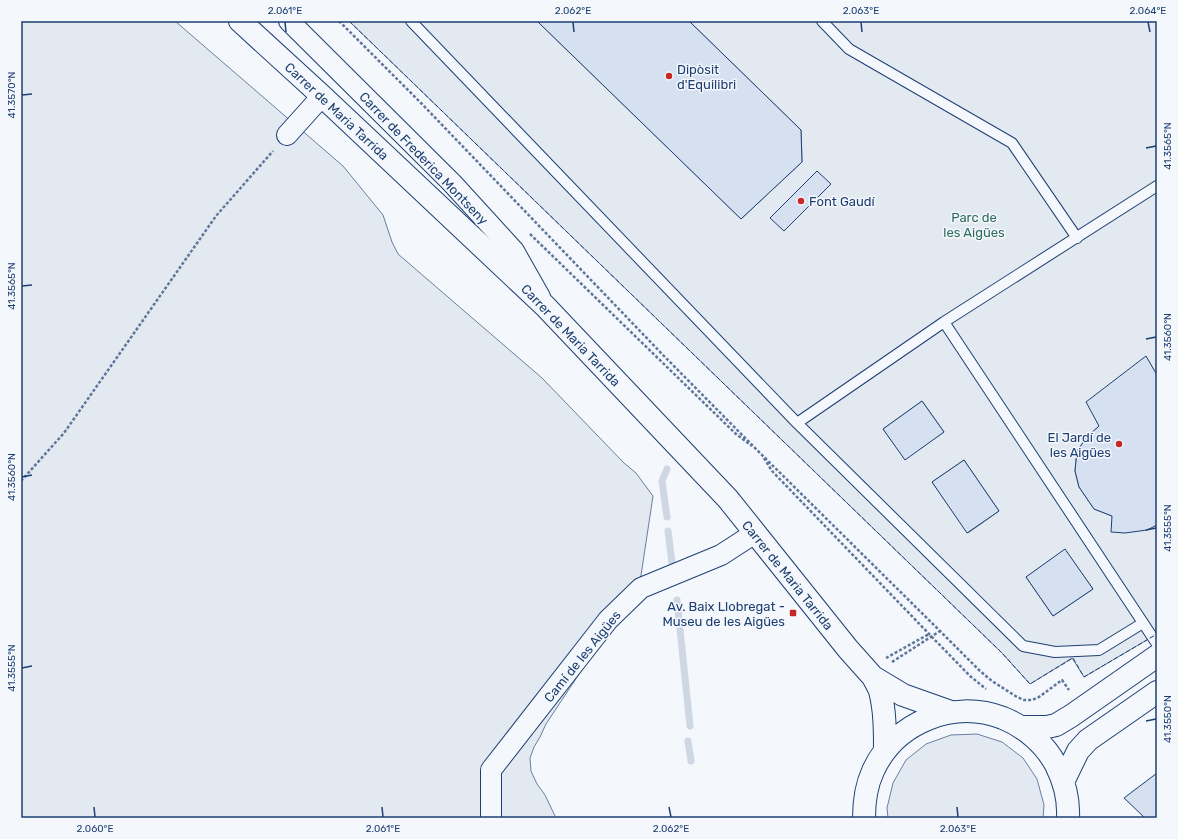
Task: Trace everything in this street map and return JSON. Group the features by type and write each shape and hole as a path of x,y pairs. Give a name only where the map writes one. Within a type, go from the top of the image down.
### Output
{"main road":[{"name":"Carrer de Maria Tarrida","path":"240,21 545,306 728,499 848,650 877,669"},
{"path":"1020,726 1047,728 1056,725 1157,656"},
{"path":"877,669 903,695 951,712"},
{"path":"877,669 886,730 885,751"},
{"path":"1069,805 1078,751 1088,740 1157,692"},
{"path":"864,818 864,806 868,783 872,771 885,751 898,736 914,725 932,717 951,712 975,711 987,713 1020,726 1039,742 1054,761 1069,805"}],"street":[{"name":"Carrer de Frederica Montseny","path":"289,21 452,183 514,251 545,306"},
{"path":"287,135 322,96"},
{"name":"Camí de les Aigües","path":"491,818 491,770 608,620 641,588 721,555 755,533"}],"lane":[{"path":"411,21 797,423 1023,646 1055,652 1099,650 1143,623"},
{"path":"822,21 849,49 1012,143 1077,238"},
{"path":"797,423 944,322 1157,186"},
{"path":"944,322 1157,644"}],"path":[{"path":"339,21 422,104 663,355 992,682 1024,700 1032,700 1039,697 1062,680 1070,691"},
{"path":"21,481 64,433 216,216 287,135"},
{"path":"530,234 736,434 761,454 772,471 970,676 989,691"},
{"path":"877,669 930,635 940,631"},
{"path":"892,662 930,635"}],"green space":[{"path":"21,21 175,21 343,166 383,215 392,242 398,254 542,378 624,463 636,473 653,496 640,582 546,724 530,758 531,771 556,818 21,818"},
{"name":"Parc de les Aigües","path":"349,21 537,21 741,219 802,162 801,130 689,21 1157,21 1157,375 1146,357 1099,426 1087,437 1077,451 1075,471 1079,487 1094,509 1112,516 1157,525 1157,634 1084,677 1072,658 1030,684 1002,653","holes":["922,401 944,432 905,459 883,429","964,460 999,511 968,533 932,482","1065,550 1093,589 1053,616 1026,577"]},
{"path":"977,734 1002,742 1023,758 1037,779 1044,805 1043,818 888,818 887,808 893,783 906,760 926,744 951,735"}],"building":[{"name":"Dipòsit d'Equilibri","path":"537,21 689,21 801,130 802,162 741,219"},
{"name":"Font Gaudí","path":"817,171 831,184 784,231 770,218"},
{"name":"El Jardí de les Aigües","path":"1146,356 1157,375 1157,525 1147,530 1125,533 1111,532 1112,516 1094,509 1079,487 1075,471 1077,451 1087,437 1099,426 1086,402"},
{"path":"922,401 944,432 905,460 883,429"},
{"path":"964,460 999,511 967,533 932,482"},
{"path":"1065,549 1093,589 1053,616 1026,577"},
{"path":"1157,773 1157,818 1145,818 1124,798"}],"waterway":[{"path":"667,469 662,481 667,517"},
{"path":"668,531 672,563"},
{"path":"677,600 690,726"},
{"path":"688,741 691,761"}],"fence":[{"path":"349,21 1002,653 1030,684 1073,658 1084,677 1157,634"}],"place":[{"name":"Dipòsit d'Equilibri","path":"669,76"},
{"name":"Font Gaudí","path":"801,201"},
{"name":"El Jardí de les Aigües","path":"1119,444"},
{"name":"Av. Baix Llobregat - Museu de les Aigües","path":"793,613"}]}
